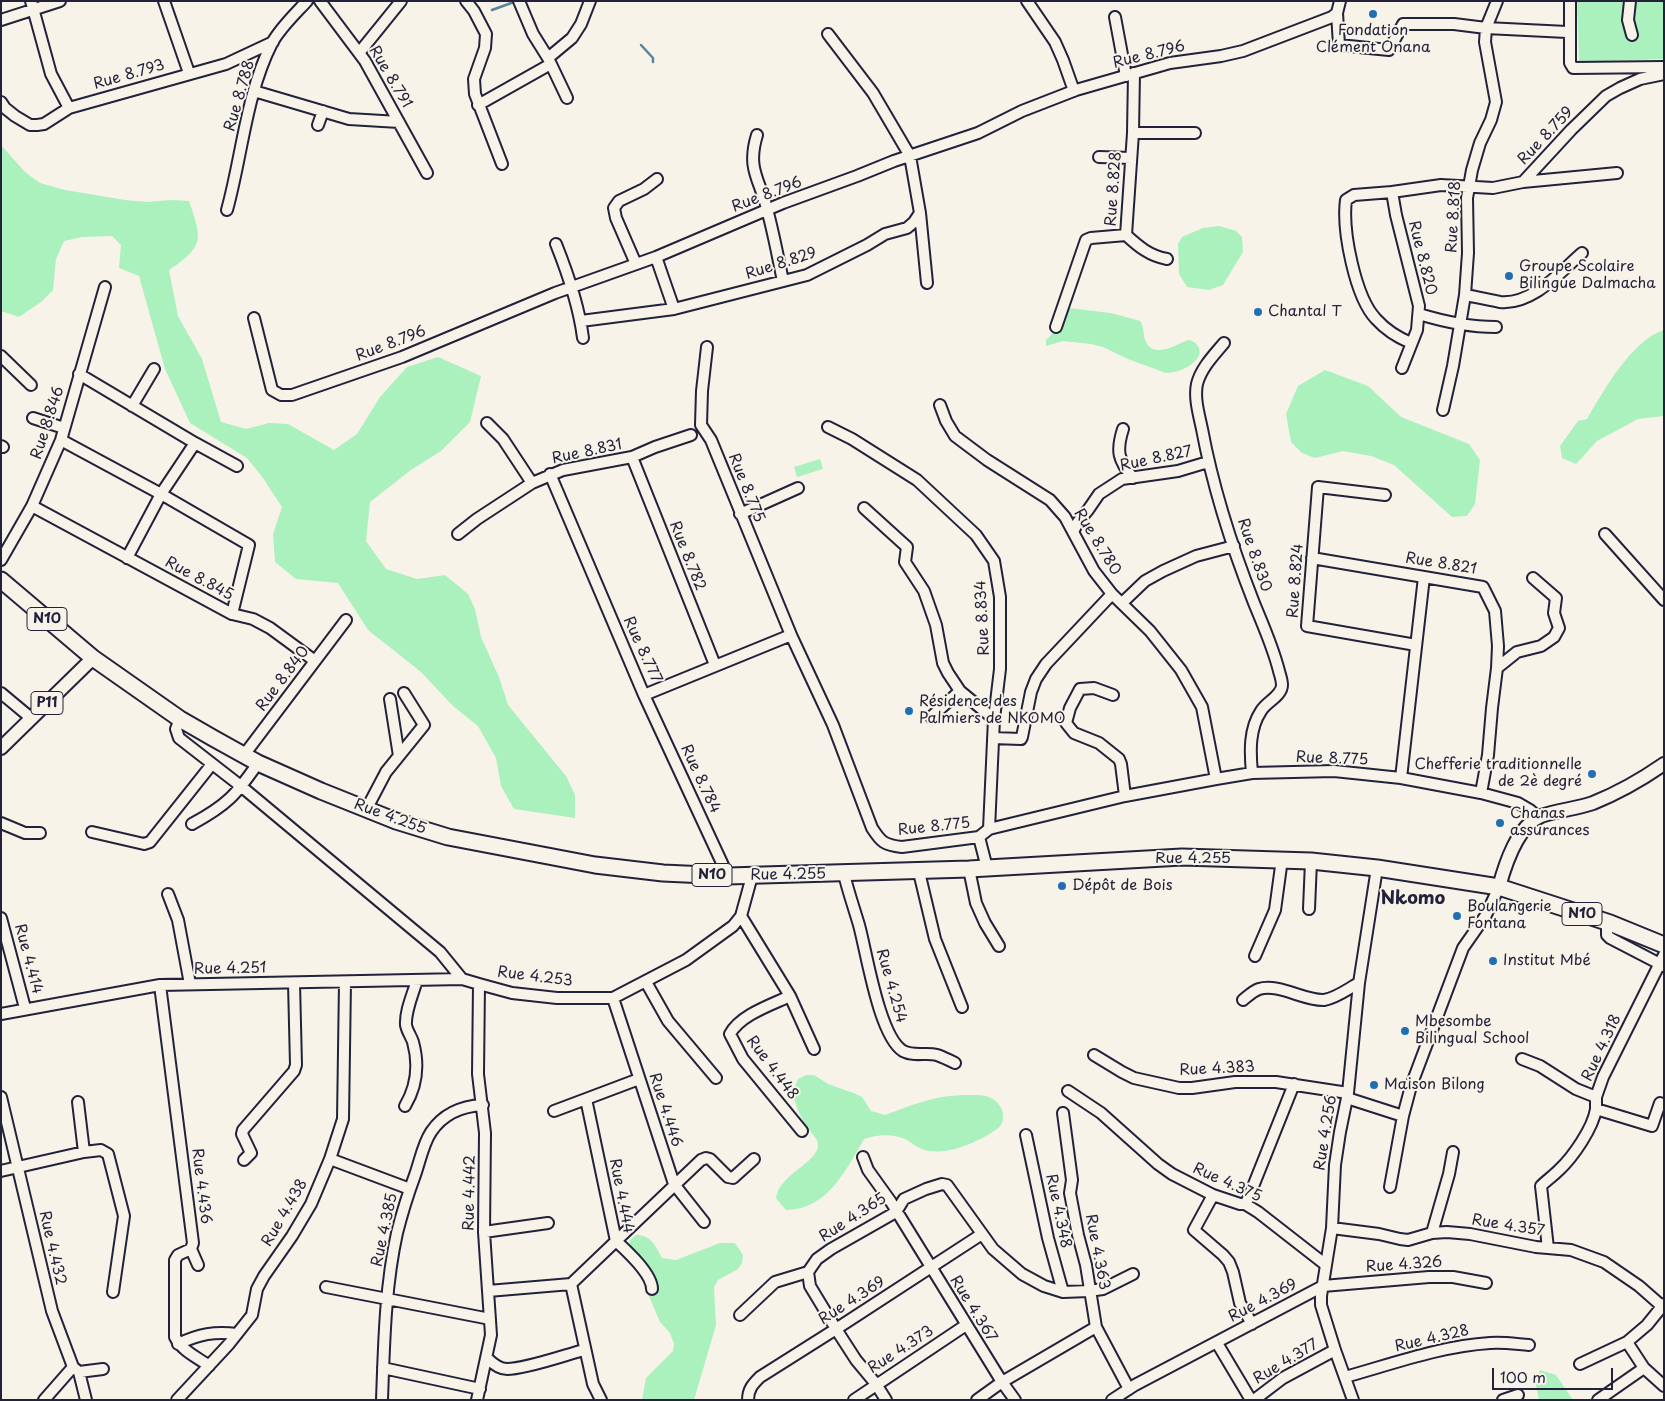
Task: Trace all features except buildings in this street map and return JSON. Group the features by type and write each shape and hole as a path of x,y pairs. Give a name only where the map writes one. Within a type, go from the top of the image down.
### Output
{"highway":[{"name":"N10","path":"1,580 93,658"},
{"name":"Rue 4.255","path":"93,658 180,719 258,763 396,822 448,837 534,854 663,873 728,876 969,870 1182,857 1282,859 1377,868 1499,887"},
{"name":"N10","path":"1499,887 1664,944"}],"main road":[{"name":"P11","path":"1,748 93,658"},
{"path":"1499,887 1516,841 1527,826 1538,817 1591,804 1616,794 1664,764"}],"street":[{"path":"1,20 32,5 60,1"},
{"path":"164,1 190,73"},
{"name":"Rue 8.788","path":"227,210 254,91 273,42 307,1"},
{"name":"Rue 8.791","path":"320,1 365,60 427,173"},
{"path":"359,53 401,1"},
{"path":"466,1 474,11 486,34 485,48 474,79 478,105 502,164"},
{"path":"519,1 533,34 567,98"},
{"path":"478,105 548,62 572,38 581,24 590,1"},
{"path":"1028,1 1055,42 1074,90"},
{"path":"1340,1 1337,13 1339,45 1389,50 1403,24 1454,24 1486,28 1563,31 1570,35"},
{"name":"Rue 8.818","path":"1443,410 1465,295 1468,253 1467,198 1475,158 1491,120 1496,102 1485,42 1486,28 1497,1"},
{"path":"1570,1 1570,63 1573,68 1664,67"},
{"path":"1630,1 1628,20 1632,34"},
{"path":"32,5 51,74 69,108"},
{"name":"Rue 8.796","path":"254,318 272,390 281,395 292,395 402,357 570,288 656,257 768,210 894,161 978,133 1022,111 1074,90 1170,63 1221,56 1243,50 1332,17 1337,13"},
{"name":"Rue 8.828","path":"1056,327 1086,240 1126,235 1133,133 1130,74 1115,17"},
{"path":"828,34 873,93 910,156 920,213 927,284"},
{"name":"Rue 8.793","path":"1,102 15,116 30,125 37,126 44,124 69,108 233,61 273,42"},
{"name":"Rue 8.759","path":"1411,343 1401,339 1375,318 1364,300 1349,257 1345,217 1348,198 1442,185 1493,188 1523,182 1606,96 1640,79 1664,74"},
{"path":"254,91 349,119 399,122"},
{"path":"318,126 323,111"},
{"path":"1133,133 1195,132"},
{"path":"757,135 753,150 754,172 768,210 783,281"},
{"path":"1099,157 1131,158"},
{"path":"1523,182 1617,173"},
{"path":"636,264 616,218 614,208 618,201 644,189 657,179"},
{"name":"Rue 8.820","path":"1392,192 1419,306 1417,330 1402,368"},
{"name":"Rue 8.829","path":"581,321 674,309 814,272 885,234 907,228 920,213"},
{"path":"1126,235 1149,253 1167,259"},
{"path":"556,244 568,274 570,288 581,321 583,338"},
{"path":"1465,295 1501,302 1518,301 1543,286 1582,252"},
{"path":"656,257 674,309"},
{"name":"Rue 8.846","path":"1,560 32,506 61,440 105,287"},
{"path":"1419,314 1437,320 1460,324 1496,327"},
{"name":"Rue 8.830","path":"1224,343 1201,372 1197,385 1197,407 1208,462 1234,546 1274,651 1282,683 1280,692 1261,709 1257,718 1250,753 1252,773"},
{"name":"Rue 8.775","path":"707,347 702,391 701,425 711,440 740,514 833,725 872,828 881,842 891,846 902,847 979,837 989,829 1125,796 1252,773 1334,771 1401,778 1481,793 1518,803 1538,817"},
{"path":"1,356 31,385"},
{"path":"132,406 154,369"},
{"path":"79,374 237,466"},
{"name":"Rue 8.780","path":"940,405 946,421 955,436 987,460 1050,500 1066,517 1094,570 1112,594 1150,631 1181,670 1202,707 1216,779"},
{"path":"33,418 64,428"},
{"path":"487,423 503,439 532,483"},
{"name":"Rue 8.834","path":"828,427 852,439 917,480 976,535 994,561 1000,597 1000,669 994,719 989,829"},
{"path":"1123,429 1118,444 1118,453 1133,478"},
{"name":"Rue 8.831","path":"458,534 477,519 532,483 550,474 581,466 632,457 690,435"},
{"name":"Rue 8.845","path":"32,506 232,614 249,545 161,494 61,440"},
{"path":"127,558 161,494 195,443"},
{"name":"Rue 8.782","path":"632,457 715,665"},
{"name":"Rue 8.827","path":"1073,532 1078,522 1099,494 1122,479 1178,471 1208,462"},
{"name":"Rue 8.777","path":"550,474 644,695 792,635"},
{"name":"Rue 8.824","path":"1385,495 1318,487 1306,626 1416,645"},
{"path":"740,514 798,488"},
{"path":"864,508 907,547 905,562 924,591 936,625 943,662 960,691 994,719"},
{"path":"1605,534 1664,600"},
{"path":"1122,603 1145,581 1163,571 1196,556 1234,546"},
{"name":"Rue 8.821","path":"1312,558 1482,586 1495,611 1498,646 1497,668"},
{"path":"1401,778 1424,577"},
{"path":"1481,793 1488,755 1497,668 1516,652 1541,646 1554,637 1559,628 1554,613 1556,598 1533,578"},
{"path":"993,738 1020,739 1022,737 1031,692 1036,678 1046,664 1112,594"},
{"path":"232,614 253,619 270,628 315,661"},
{"name":"Rue 8.840","path":"244,755 346,620"},
{"path":"1113,695 1094,688 1080,689 1070,708 1066,723 1074,733 1099,743 1119,759 1125,796"},
{"path":"931,717 960,691"},
{"path":"1,693 31,718"},
{"path":"366,810 386,772 424,725 404,693"},
{"name":"Rue 8.784","path":"644,695 728,876"},
{"path":"390,699 399,756"},
{"path":"180,719 176,729 179,738 242,787 440,952 462,979"},
{"path":"192,824 217,811 228,802 242,787 258,763"},
{"path":"92,832 144,844 150,842 212,764"},
{"path":"1,824 24,832 40,833"},
{"path":"979,837 986,868"},
{"path":"1255,956 1276,910 1282,859"},
{"path":"1308,909 1311,861"},
{"name":"Rue 4.256","path":"1353,1400 1335,1350 1322,1305 1332,1228 1335,1165 1347,1095 1359,982 1377,868"},
{"path":"969,870 976,903 999,946"},
{"path":"919,872 935,939 962,1007"},
{"name":"Rue 4.254","path":"844,874 880,1009 888,1032 896,1045 904,1052 936,1055 955,1063"},
{"name":"Rue 4.253","path":"462,979 512,993 557,998 613,998 686,960 734,926 741,916 752,876"},
{"path":"1390,1187 1411,1086 1463,948 1486,915 1499,887"},
{"path":"168,894 178,920 190,984"},
{"path":"741,916 790,996 814,1049"},
{"name":"Rue 4.414","path":"1,918 3,933 15,966 25,1008"},
{"path":"1610,924 1607,929 1607,935 1610,938 1662,962"},
{"name":"Rue 4.318","path":"1548,1248 1541,1186 1559,1171 1592,1126 1596,1109 1596,1097 1603,1077 1662,962"},
{"name":"Rue 4.251","path":"1,1014 25,1008 160,985 462,979"},
{"path":"406,1106 414,1086 417,1068 414,1048 406,1027 406,1019 418,980"},
{"name":"Rue 4.438","path":"177,1400 238,1334 252,1315 257,1290 264,1276 292,1236 311,1204 330,1159 343,1119 345,982"},
{"path":"646,982 668,1021 716,1078"},
{"path":"1243,1000 1260,988 1280,989 1314,999 1325,1000 1334,997 1359,982"},
{"path":"244,1160 251,1153 242,1134 243,1130 294,1071 296,1065 294,983"},
{"name":"Rue 4.442","path":"477,1400 491,1335 484,1232 485,1133 478,1074 479,984"},
{"name":"Rue 4.436","path":"160,985 193,1243 191,1249"},
{"name":"Rue 4.448","path":"790,996 741,1021 730,1034 742,1059 802,1131"},
{"name":"Rue 4.446","path":"613,998 674,1184 704,1222"},
{"name":"Rue 4.383","path":"1094,1055 1134,1078 1179,1088 1235,1082 1294,1084 1347,1095 1404,1116"},
{"path":"1522,1059 1540,1066 1576,1089 1596,1097"},
{"path":"554,1111 639,1079"},
{"path":"1245,1204 1294,1084"},
{"name":"Rue 4.375","path":"1068,1091 1101,1113 1158,1164 1172,1174 1213,1196 1245,1204 1326,1265"},
{"name":"Rue 4.432","path":"1,1097 52,1311 76,1369 86,1400"},
{"name":"Rue 4.444","path":"571,1284 616,1241 586,1099"},
{"path":"78,1102 84,1152"},
{"path":"1596,1109 1652,1126 1660,1103"},
{"name":"Rue 4.385","path":"382,1400 388,1299 397,1233 410,1189 431,1132 444,1118 457,1109 483,1105"},
{"name":"Rue 4.363","path":"1063,1113 1072,1180 1070,1193 1086,1265 1096,1327 1129,1389"},
{"name":"Rue 4.348","path":"1026,1135 1048,1238 1063,1292"},
{"path":"1,1171 18,1169 84,1152 100,1150 108,1154 124,1209 113,1292"},
{"path":"1432,1233 1453,1152"},
{"name":"Rue 4.367","path":"863,1157 868,1170 885,1192 966,1325 1015,1400"},
{"path":"652,1288 652,1282 645,1272 616,1241 674,1184 706,1158 710,1159 728,1177 733,1178 754,1159"},
{"path":"330,1159 410,1189"},
{"name":"Rue 4.365","path":"808,1272 817,1259 831,1249 896,1212 904,1199 926,1189 945,1184 993,1249 1022,1274 1044,1286 1063,1292 1089,1292 1102,1289 1133,1274"},
{"path":"1213,1196 1194,1230 1229,1262 1234,1272 1240,1303 1252,1324"},
{"path":"484,1232 548,1223"},
{"name":"Rue 4.357","path":"1332,1228 1379,1234 1400,1240 1408,1240 1432,1233 1470,1234 1536,1247 1571,1250 1604,1262 1639,1286 1663,1306"},
{"name":"Rue 4.369","path":"748,1400 751,1386 760,1377 982,1234"},
{"path":"198,1265 191,1249 178,1255 175,1260 174,1330 178,1344 209,1366"},
{"path":"740,1315 775,1282 808,1272 810,1286 836,1329 886,1400"},
{"name":"Rue 4.326","path":"1323,1286 1429,1277 1454,1277 1486,1283"},
{"path":"488,1291 571,1284 584,1350 593,1384 601,1400"},
{"name":"Rue 4.369","path":"1112,1400 1129,1389 1323,1286"},
{"path":"326,1287 490,1319"},
{"path":"1580,1364 1627,1342 1647,1325 1663,1306"},
{"name":"Rue 4.373","path":"854,1400 966,1325"},
{"path":"978,1400 1002,1382 1096,1327"},
{"path":"178,1344 196,1336 238,1334"},
{"name":"Rue 4.328","path":"1345,1377 1436,1352 1476,1344 1493,1342 1529,1345"},
{"path":"1627,1342 1644,1368 1664,1386"},
{"path":"1217,1343 1252,1400"},
{"path":"487,1358 492,1364 506,1369 584,1350"},
{"name":"Rue 4.377","path":"1252,1400 1283,1378 1335,1350"},
{"path":"383,1368 480,1389"},
{"path":"1598,1400 1644,1368"},
{"path":"44,1400 76,1369 103,1369"},
{"path":"1503,1400 1518,1395"}],"green space":[{"path":"1577,1 1664,1 1664,59 1579,62"},
{"path":"1,145 25,172 40,183 65,190 125,200 147,202 189,201 198,233 195,248 181,262 169,270 178,316 202,359 221,422 246,429 269,423 288,424 334,450 357,434 380,397 407,367 438,357 481,376 470,422 441,451 411,470 370,502 366,541 386,569 417,579 445,575 468,594 475,609 481,637 499,677 508,705 566,776 575,795 575,818 514,809 501,786 496,758 478,726 453,706 421,672 368,630 338,583 296,579 275,562 273,534 282,507 247,458 190,423 165,369 139,276 119,268 121,245 112,236 82,237 64,241 56,259 53,290 41,302 19,317 1,311"},
{"path":"1219,226 1236,231 1242,237 1243,252 1223,285 1209,290 1187,287 1179,274 1178,244 1182,237 1203,228"},
{"path":"1068,308 1111,313 1140,321 1145,340 1153,349 1165,349 1188,340 1195,342 1199,347 1200,354 1186,368 1166,373 1128,359 1103,347 1091,344 1063,341 1046,346 1046,340 1053,333"},
{"path":"1664,330 1664,416 1638,419 1597,441 1576,464 1562,458 1560,446 1578,421 1587,419 1610,381 1630,355 1640,344"},
{"path":"1325,370 1368,386 1401,417 1469,444 1480,460 1475,504 1467,516 1452,517 1394,465 1371,456 1343,451 1315,458 1302,453 1291,442 1286,414 1298,386"},
{"path":"820,459 823,469 797,477 794,467"},
{"path":"806,1075 814,1075 828,1084 862,1097 871,1111 885,1115 938,1098 977,1095 994,1100 1003,1112 1003,1119 997,1129 981,1139 962,1147 943,1151 925,1150 905,1139 889,1135 864,1139 842,1175 824,1196 800,1208 786,1210 776,1198 779,1190 791,1175 812,1158 818,1145 817,1140 799,1113 795,1100 795,1086 798,1079"},
{"path":"636,1235 649,1239 655,1245 662,1258 676,1260 720,1243 735,1243 743,1255 742,1263 738,1269 718,1280 714,1287 716,1325 694,1400 642,1400 646,1378 673,1351 674,1344 670,1333 660,1322 648,1294 645,1272 629,1248 630,1240"},
{"path":"1540,1370 1556,1375 1573,1400 1539,1400 1535,1381"}],"waterway":[{"path":"492,10 514,2"},
{"path":"641,45 653,58 653,62"}],"place":[{"name":"Fondation Clément Onana","path":"1373,14"},
{"name":"Groupe Scolaire Bilingue Dalmacha","path":"1509,276"},
{"name":"Chantal T","path":"1258,312"},
{"name":"Résidence des Palmiers de NKOMO","path":"909,711"},
{"name":"Chefferie traditionnelle de 2è degré","path":"1592,774"},
{"name":"Chanas assurances","path":"1500,823"},
{"name":"Dépôt de Bois","path":"1062,886"},
{"name":"Boulangerie Fontana","path":"1457,916"},
{"name":"Institut Mbé","path":"1493,961"},
{"name":"Mbesombe Bilingual School","path":"1405,1031"},
{"name":"Maison Bilong","path":"1374,1085"}],"district":[{"name":"Nkomo","path":"1413,899"}]}
